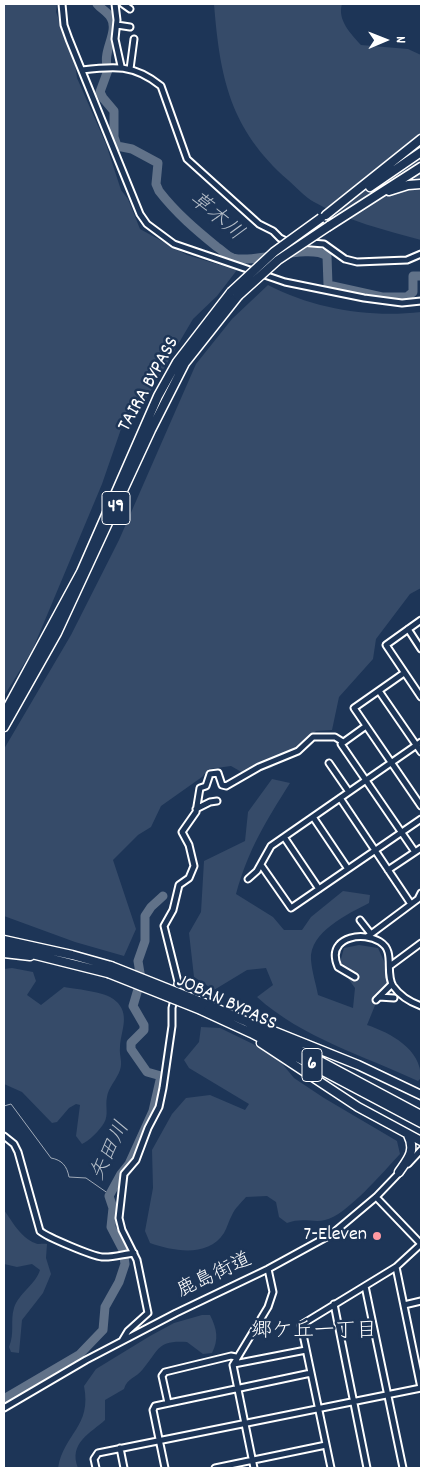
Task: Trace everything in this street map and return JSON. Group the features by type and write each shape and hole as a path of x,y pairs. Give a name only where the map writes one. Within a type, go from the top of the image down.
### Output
{"highway":[{"path":"324,216 421,139"},
{"name":"TAIRA BYPASS","path":"4,714 81,572 158,396 177,362 234,294 274,252 324,216 421,152"},
{"name":"TAIRA BYPASS","path":"4,727 57,633 151,430 185,363 234,294 278,260 421,167"},
{"path":"363,203 408,185 421,184"},
{"path":"4,935 72,958"},
{"name":"JOBAN BYPASS","path":"4,940 110,970 245,1021 421,1115"},
{"name":"JOBAN BYPASS","path":"4,946 72,958"},
{"path":"4,953 72,958"},
{"name":"JOBAN BYPASS","path":"202,1006 209,1014 251,1033 421,1123"},
{"path":"209,1014 265,1046 358,1107 408,1136 421,1141"},
{"path":"245,1021 275,1030 399,1083 421,1095"},
{"path":"399,1172 412,1153 412,1144 408,1136"}],"street":[{"path":"62,4 64,25 140,214 158,234 189,250 285,282 402,304 421,301"},
{"path":"123,4 130,9"},
{"path":"114,5 117,25 116,41 121,66"},
{"path":"117,25 130,27"},
{"path":"130,68 134,39"},
{"path":"82,70 121,66 130,68 161,86 171,108 185,153 193,165 259,224 273,231 280,238 292,242 324,244 344,259 357,262 407,260 421,254"},
{"path":"421,620 386,645 421,697"},
{"path":"408,629 421,649"},
{"path":"404,673 354,708 421,806"},
{"path":"379,690 419,743 421,752"},
{"path":"343,742 366,726"},
{"path":"122,1341 128,1332 148,1313 137,1260 120,1224 122,1183 124,1174 136,1160 148,1128 159,1107 163,1088 167,1048 172,1026 172,1008 178,982 164,926 173,910 179,886 189,878 194,869 195,862 182,832 192,820 200,788 206,786 208,776 219,773 222,785 226,786 259,767 298,751 313,737 335,738 343,742"},
{"path":"343,742 341,744 415,852"},
{"path":"248,879 261,865 271,846 419,743"},
{"path":"329,763 349,792"},
{"path":"340,798 411,904"},
{"path":"196,809 210,802 217,801"},
{"path":"313,817 348,869"},
{"path":"261,865 291,908 421,819"},
{"path":"284,837 319,889"},
{"path":"388,870 421,848"},
{"path":"355,977 338,967 334,957 337,948 349,938 369,936 411,904 420,901 421,893"},
{"path":"360,920 369,936 386,948 392,984 408,1000 421,1006"},
{"path":"409,942 414,948"},
{"path":"390,966 421,943"},
{"path":"392,984 377,999 394,998"},
{"path":"4,1136 14,1144 18,1152 40,1231 96,1256 106,1257 134,1253"},
{"name":"鹿島街道","path":"4,1408 122,1341 268,1269 332,1234 376,1197 421,1150"},
{"path":"331,1468 301,1324 396,1267 421,1244 376,1197"},
{"path":"96,1468 94,1459 98,1453 421,1388 396,1267"},
{"path":"254,1468 237,1389 234,1364 236,1357 268,1308 272,1298 272,1285 268,1269"},
{"path":"365,1286 403,1468"},
{"path":"404,1305 421,1301"},
{"path":"334,1304 367,1468"},
{"path":"234,1364 306,1350"},
{"path":"168,1403 162,1376 165,1372 231,1356 236,1357"},
{"path":"165,1468 153,1410 155,1406 311,1373"},
{"path":"215,1468 326,1445"},
{"path":"120,1448 124,1468"}],"shaded area":[{"path":"4,4 57,4 56,12 75,64 77,78 106,144 121,190 128,199 140,229 187,255 237,270 217,296 193,319 144,402 121,429 102,484 32,651 4,696"},
{"path":"214,4 342,4 341,16 343,21 361,45 408,49 421,55 421,240 393,233 327,209 307,197 268,161 241,121 232,101 220,56"},
{"path":"268,285 304,300 343,310 382,314 421,312 421,588 410,594 376,639 373,659 339,697 332,730 316,731 293,753 287,754 271,768 245,774 231,766 209,769 202,777 161,806 151,827 138,835 113,860 136,929 124,956 75,942 4,916 4,749 71,635 119,540 196,364 232,319"},
{"path":"272,779 290,783 258,836 246,863 236,894 273,917 284,930 302,930 311,917 343,891 370,895 369,903 331,925 316,941 312,950 311,960 318,995 353,1008 355,988 339,966 344,948 359,945 378,948 388,970 388,991 378,998 367,1025 395,1038 410,1051 420,1068 421,1078 418,1081 334,1045 294,1024 275,1011 257,997 273,985 266,968 247,970 214,990 194,977 189,933 201,912 204,861 245,841 248,812"},
{"path":"12,968 33,972 36,981 27,995 41,1005 64,987 107,996 122,1008 124,1025 120,1042 121,1067 108,1094 107,1114 102,1126 82,1144 76,1136 80,1105 76,1104 69,1108 57,1122 52,1123 22,1092 4,1084 4,969"},
{"path":"201,1027 220,1028 253,1044 279,1060 294,1078 397,1141 400,1154 354,1202 334,1217 325,1220 298,1220 287,1223 279,1217 276,1202 267,1196 246,1197 233,1212 224,1233 209,1246 200,1249 179,1250 150,1243 145,1231 153,1188 152,1150 172,1114 186,1098 210,1095 245,1110 249,1104 189,1068 184,1060 199,1042"},
{"path":"4,1210 17,1229 30,1241 36,1244 47,1244 46,1258 51,1274 43,1293 22,1320 19,1353 11,1352 9,1347 12,1337 14,1308 19,1298 35,1280 40,1270 32,1264 17,1267 4,1264"},
{"path":"202,1315 210,1315 216,1329 216,1343 212,1353 203,1354 187,1342 164,1345 140,1372 127,1382 124,1389 105,1400 105,1420 78,1445 76,1459 78,1468 58,1468 61,1456 81,1421 85,1400 84,1386 96,1369 174,1323"}],"waterway":[{"name":"草木川","path":"97,4 110,16 113,23 106,59 107,65"},
{"name":"草木川","path":"108,70 100,92 114,111 114,137 117,146 132,149 158,163 156,184 159,191 186,221 229,256 243,259 295,253 319,253 327,256 328,285 382,297 407,297 413,292 413,276 421,276"},
{"name":"矢田川","path":"4,1399 79,1355 103,1330 105,1307 119,1282 125,1264 123,1250 111,1227 113,1208 109,1196 129,1164 153,1111 161,1076 147,1072 131,1049 131,1043 144,1030 144,1025 133,1006 141,979 138,961 145,941 145,916 151,907 163,896"},
{"path":"4,1106 11,1104 51,1158 63,1164 69,1177 86,1178 109,1194"}],"place":[{"name":"7-Eleven","path":"377,1236"}],"district":[{"name":"郷ケ丘一丁目","path":"314,1333"}]}
